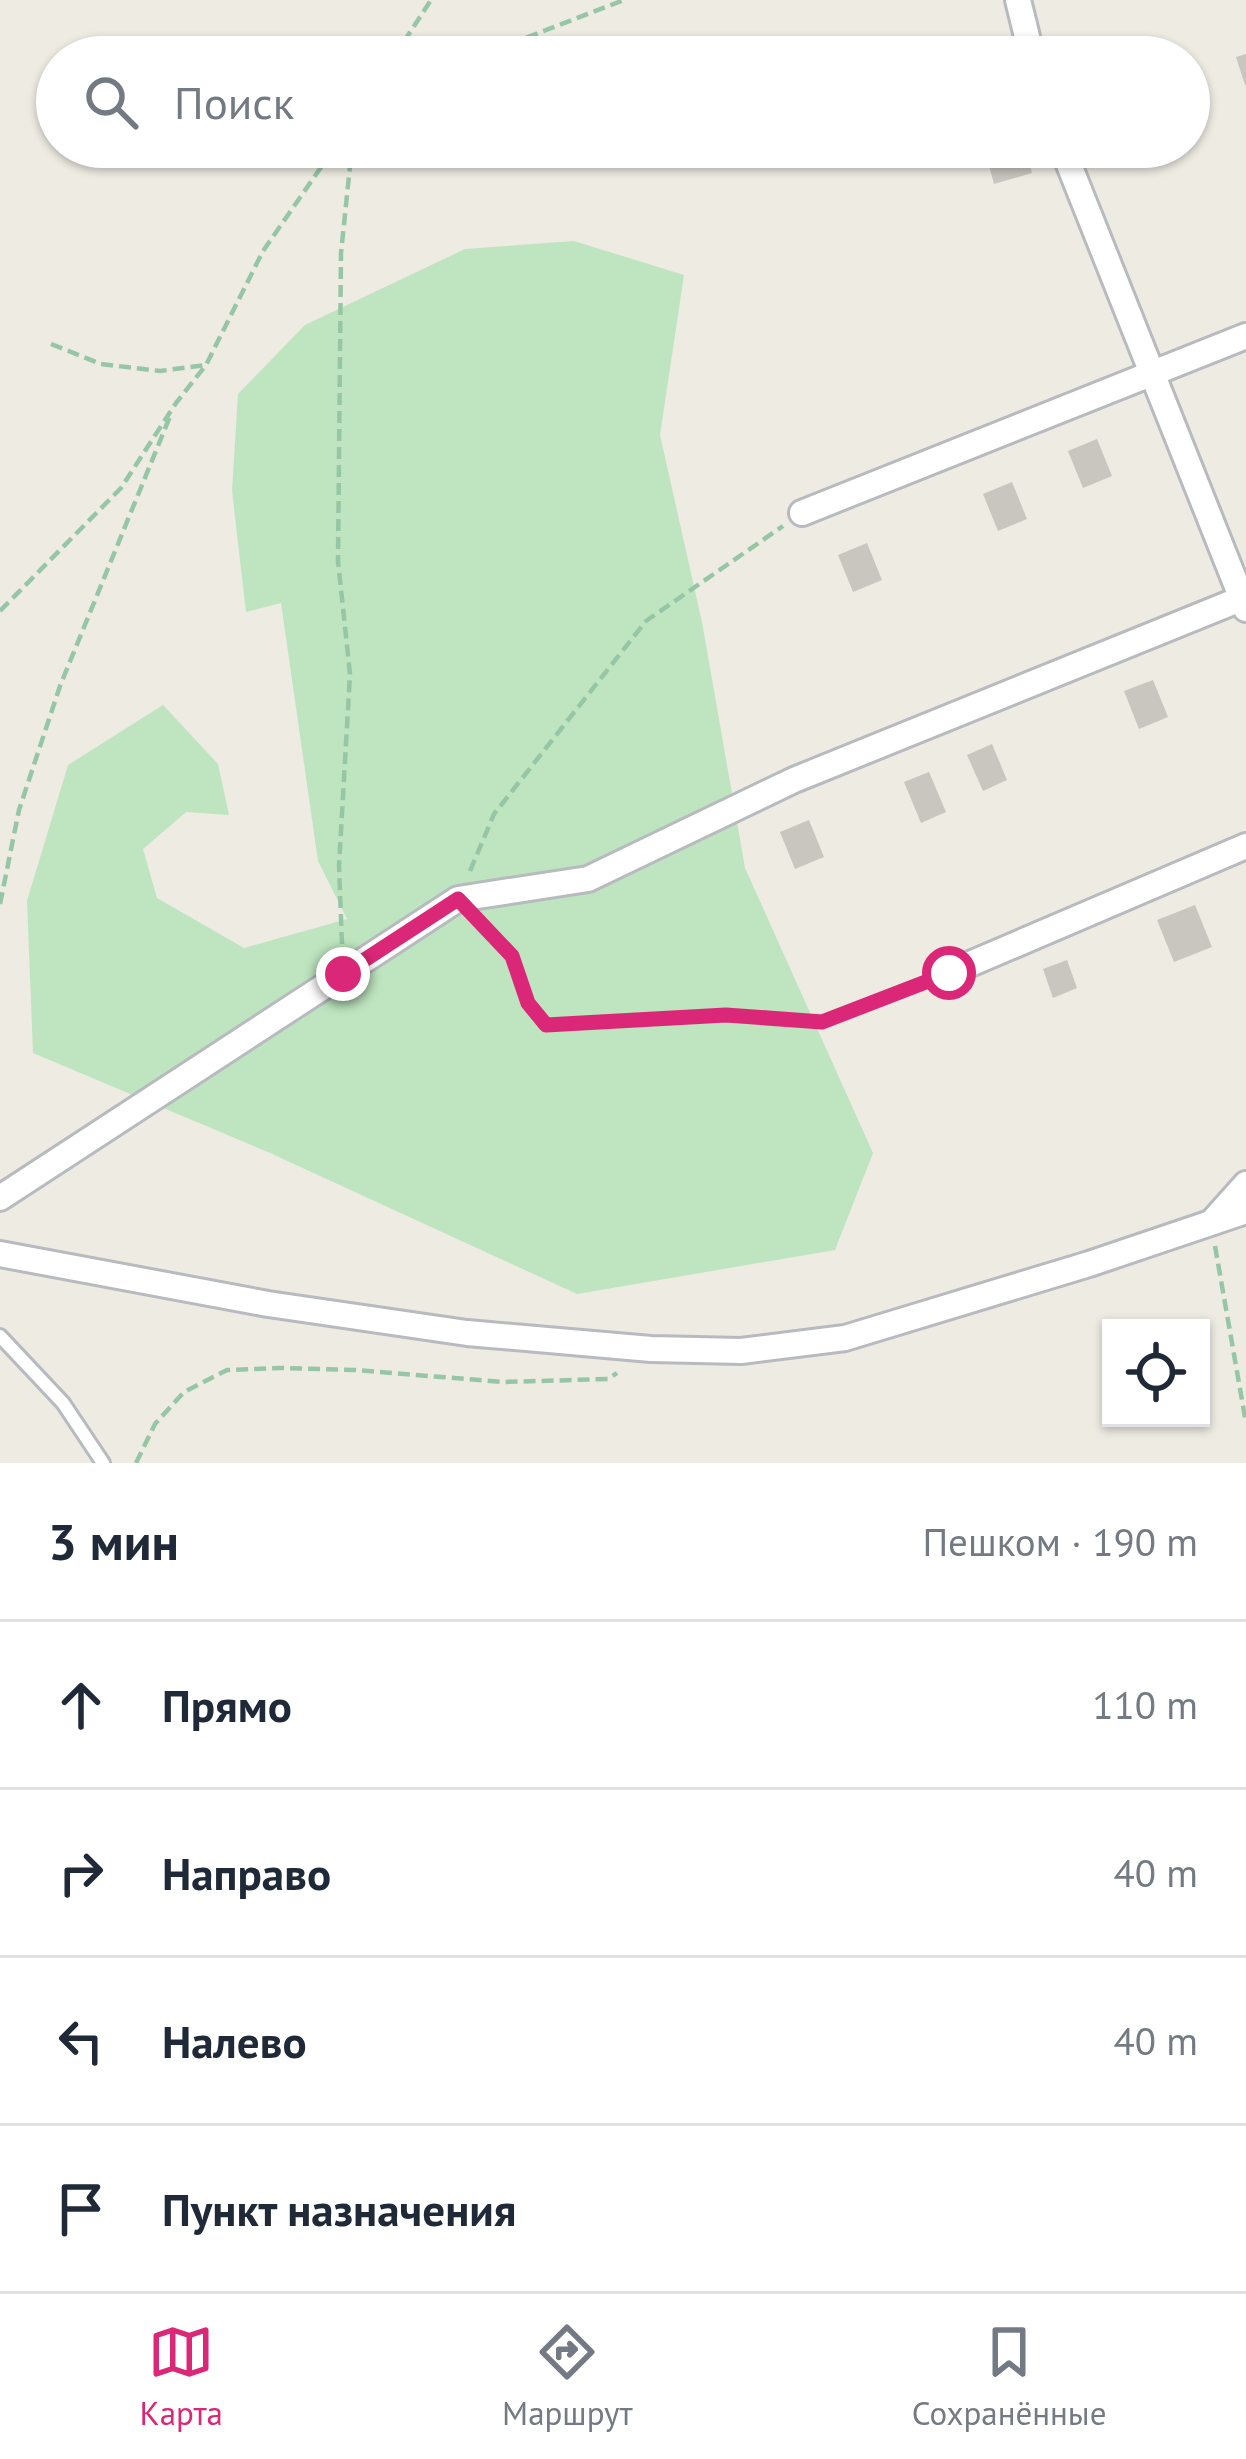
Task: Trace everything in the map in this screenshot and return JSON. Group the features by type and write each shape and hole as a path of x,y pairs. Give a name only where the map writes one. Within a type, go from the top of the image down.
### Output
{"street":[{"path":"1018,0 1027,36"},
{"path":"0,1198 458,899 588,879 794,780 1245,604 1071,168"},
{"path":"802,514 1246,336"},
{"path":"949,973 1246,846"},
{"path":"1211,1223 1246,1184"},
{"path":"0,1254 268,1304 467,1333 651,1349 741,1351 845,1338 1246,1211"}],"lane":[{"path":"0,1336 63,1403 103,1463"}],"path":[{"path":"408,36 431,0"},
{"path":"531,36 624,0"},
{"path":"0,611 121,488 206,365 263,251 320,168"},
{"path":"343,974 339,866 350,674 338,561 341,253 350,168"},
{"path":"51,344 100,364 160,370 206,365"},
{"path":"0,904 19,810 59,686 176,404"},
{"path":"802,514 646,621 494,814 458,899 512,956 528,1003 546,1025 726,1015 822,1022 949,973"},
{"path":"1211,1223 1246,1423"},
{"path":"136,1463 155,1424 184,1392 227,1370 355,1370 503,1382 608,1379 651,1349"}],"green space":[{"path":"574,241 684,275 660,435 702,622 745,868 873,1153 835,1250 577,1294 270,1153 33,1053 27,901 68,765 163,705 218,764 229,815 186,812 143,849 157,898 244,948 347,919 318,861 281,603 246,612 232,491 238,394 305,325 465,249"}],"building":[{"path":"1246,54 1246,85 1245,85 1236,57"},
{"path":"990,168 1031,168 1032,173 994,184"},
{"path":"1097,439 1112,476 1083,488 1068,451"},
{"path":"1012,482 1027,519 998,531 983,494"},
{"path":"867,543 882,580 853,592 838,555"},
{"path":"1153,680 1168,717 1139,729 1124,691"},
{"path":"992,744 1007,780 983,791 967,755"},
{"path":"929,772 946,812 921,823 904,782"},
{"path":"809,820 824,857 795,869 780,832"},
{"path":"1195,905 1212,947 1174,962 1157,920"},
{"path":"1067,960 1077,988 1053,998 1043,969"}],"route":[{"path":"343,974 458,899 512,956 528,1003 546,1025 726,1015 822,1022 949,973"}]}
